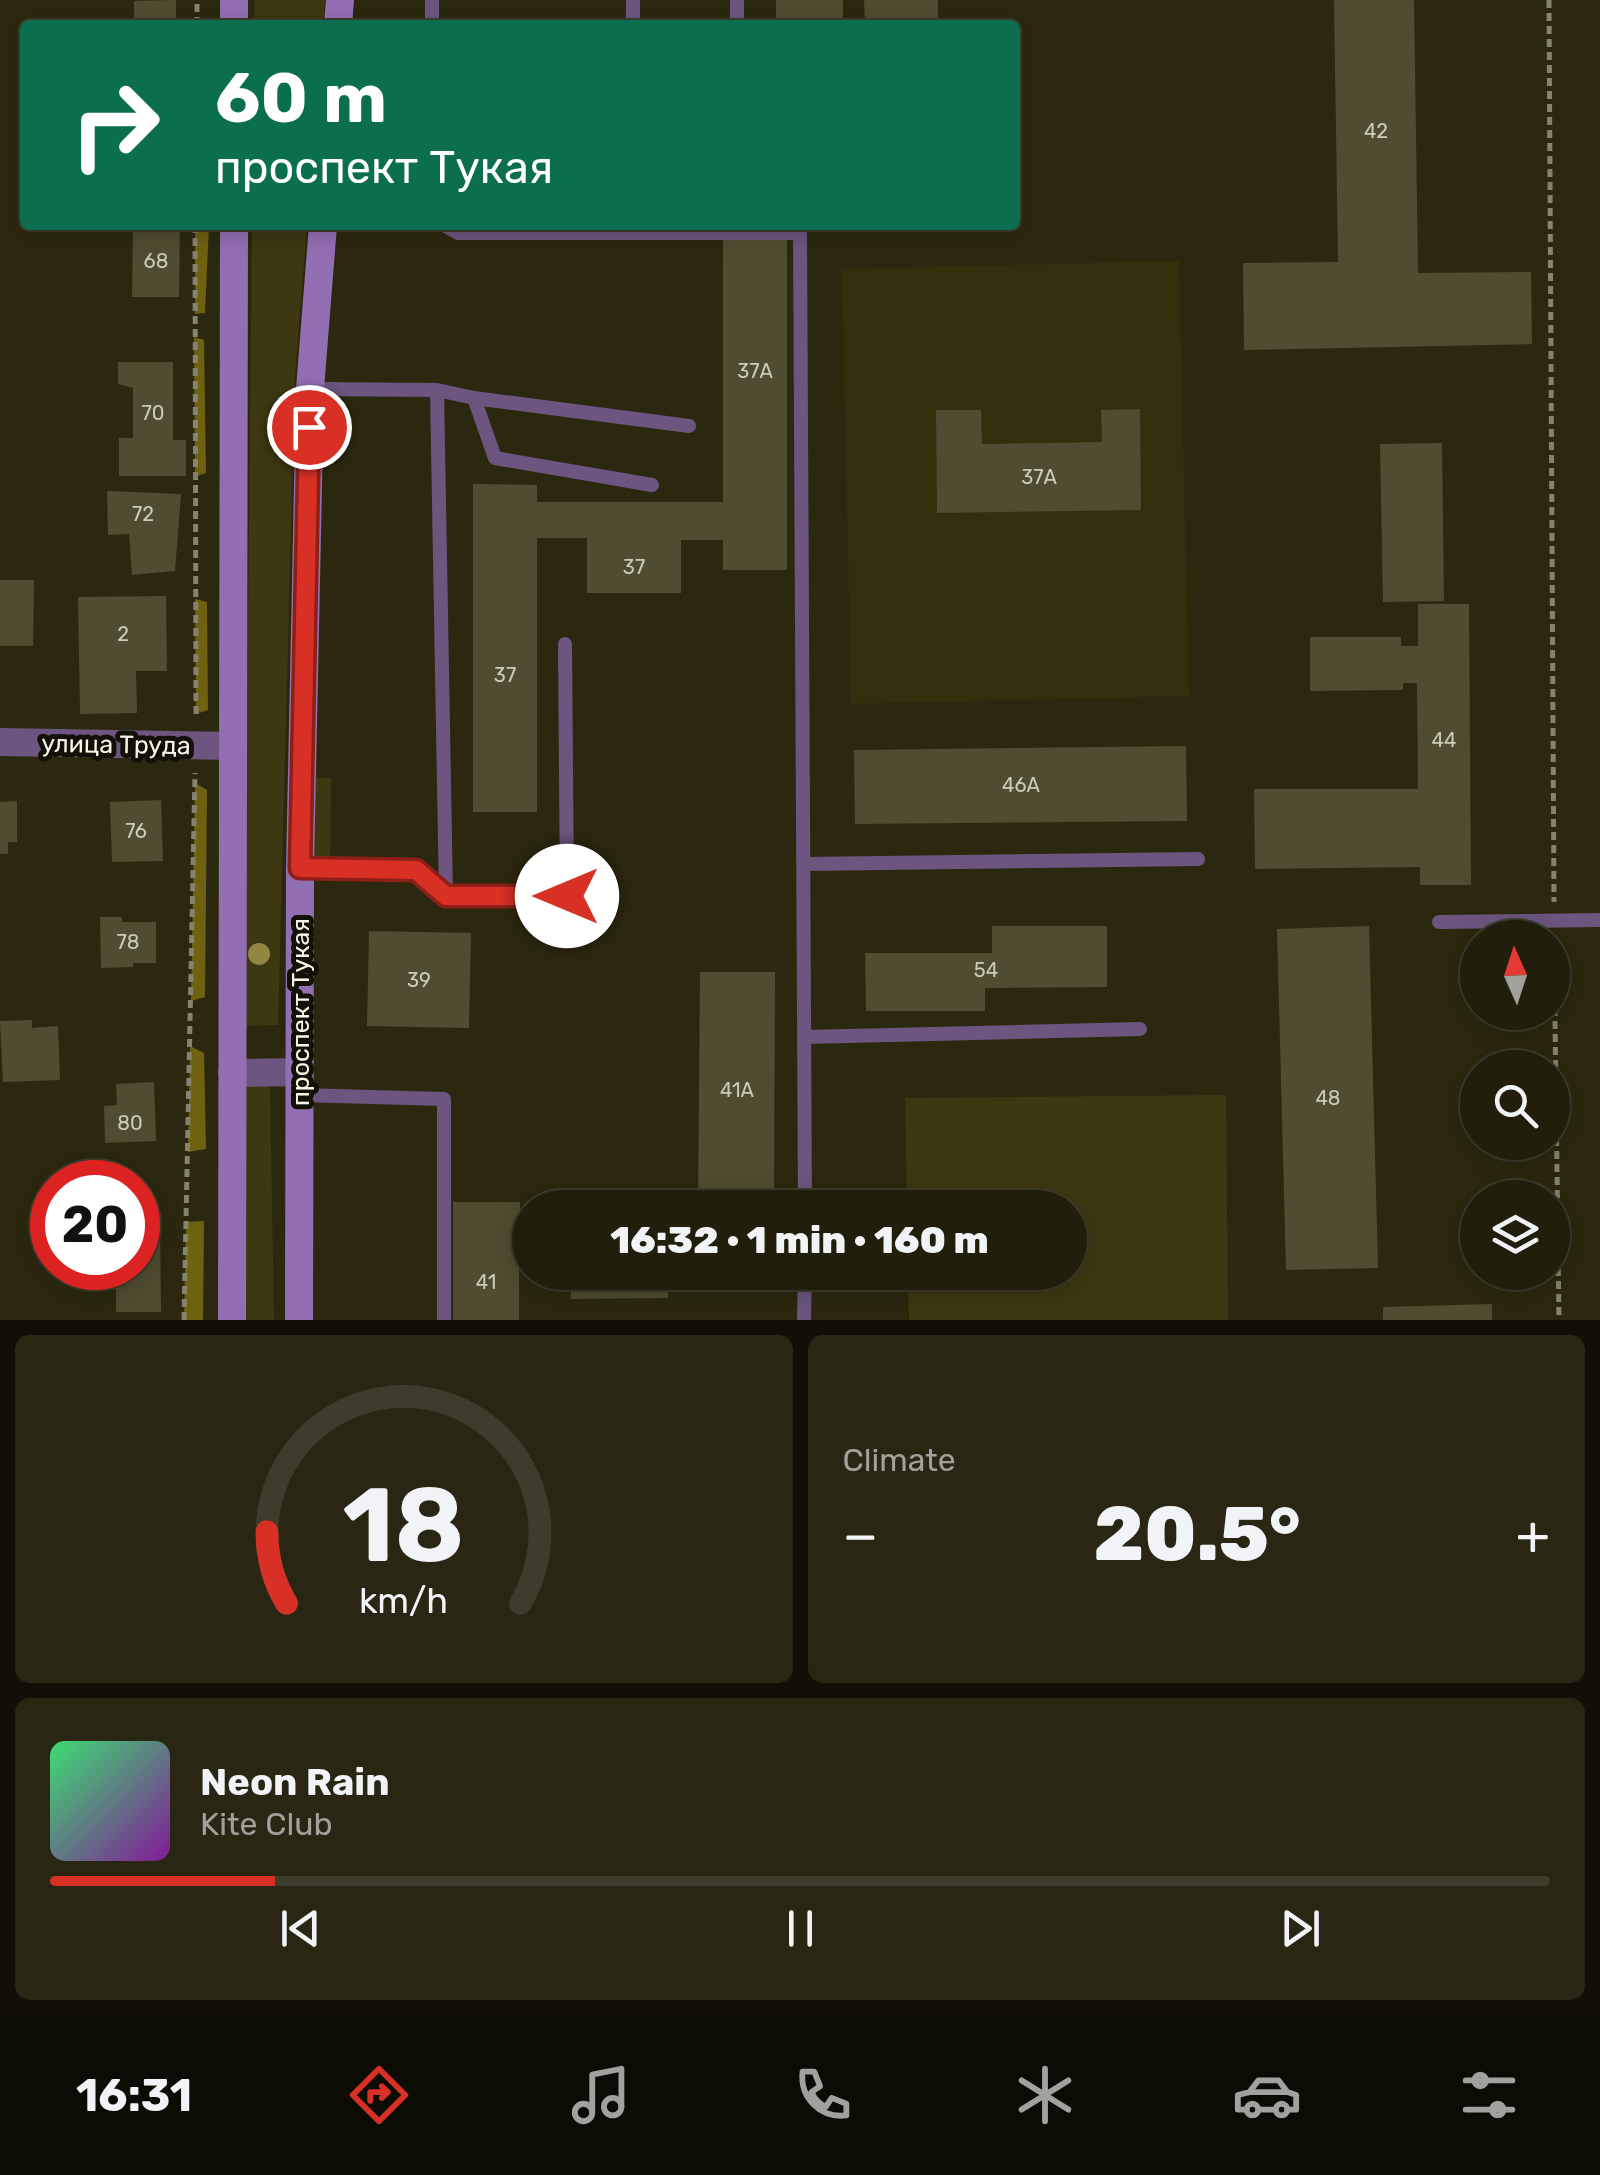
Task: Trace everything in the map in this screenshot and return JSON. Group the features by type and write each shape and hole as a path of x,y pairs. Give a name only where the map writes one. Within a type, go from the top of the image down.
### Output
{"main road":[{"path":"232,1320 234,230"},
{"name":"проспект Тукая","path":"299,1320 300,868 310,389 322,230"}],"street":[{"name":"улица Труда","path":"0,742 233,746"},
{"path":"232,1073 300,1083"}],"lane":[{"path":"453,230 458,233 589,230"},
{"path":"753,230 800,233 805,1190"},
{"path":"310,389 437,390 689,426"},
{"path":"437,390 446,896"},
{"path":"474,398 495,458 652,485"},
{"path":"300,868 416,870 446,896 567,896 565,644"},
{"path":"804,864 1198,859"},
{"path":"1570,920 1600,920"},
{"path":"1439,922 1460,922"},
{"path":"805,1037 1140,1029"},
{"path":"300,1083 444,1099 444,1320"},
{"path":"804,1290 804,1320"}],"path":[{"path":"1549,0 1554,920"},
{"path":"184,1320 196,745 196,230"},
{"path":"1555,1030 1559,1320"}],"shaded area":[{"path":"255,0 325,0 323,20 254,20"},
{"path":"195,230 209,230 205,313 195,314"},
{"path":"252,230 307,230 295,374 278,1025 244,1026"},
{"path":"1179,261 1189,696 851,704 842,269"},
{"path":"194,337 204,340 206,473 195,477"},
{"path":"195,599 207,602 208,710 196,714"},
{"path":"312,778 331,778 330,864 312,864"},
{"path":"195,783 207,790 205,997 191,1001"},
{"path":"190,1046 204,1053 206,1149 188,1152"},
{"path":"243,1085 270,1085 274,1320 243,1320"},
{"path":"1226,1095 1228,1320 909,1320 908,1290 1087,1290 1087,1190 907,1190 905,1098"},
{"path":"204,1221 203,1320 184,1320 186,1222"}],"building":[{"path":"176,0 176,20 134,20 134,1"},
{"path":"776,0 843,0 843,20 776,20"},
{"path":"864,0 938,0 938,20 865,20"},
{"path":"1334,0 1414,0 1418,273 1531,272 1532,344 1244,350 1243,263 1338,262"},
{"path":"133,230 180,230 179,297 132,297"},
{"path":"723,240 787,240 787,570 723,570 723,540 681,540 681,593 587,593 587,538 537,538 537,812 473,812 473,484 537,485 537,502 723,502"},
{"path":"118,362 173,362 173,440 186,440 186,476 119,476 119,438 133,438 133,388 118,384"},
{"path":"1140,409 1141,510 937,513 936,410 981,410 982,444 1102,442 1101,410"},
{"path":"1442,443 1444,601 1383,602 1380,444"},
{"path":"107,491 181,494 175,571 132,575 129,534 108,535"},
{"path":"0,580 34,580 33,646 0,646"},
{"path":"166,596 167,671 136,671 137,713 80,714 78,597"},
{"path":"1418,604 1469,604 1471,885 1420,885 1420,867 1255,869 1254,789 1418,789 1417,683 1403,683 1403,690 1310,691 1310,637 1401,637 1401,646 1418,646"},
{"path":"1186,746 1187,821 855,824 854,750"},
{"path":"161,800 163,861 112,862 110,802"},
{"path":"17,801 17,842 8,842 8,854 0,854 0,802"},
{"path":"100,917 122,917 122,922 156,922 156,963 101,968"},
{"path":"992,926 1107,926 1107,987 985,988 985,1011 866,1011 865,953 992,953"},
{"path":"1369,926 1378,1268 1286,1270 1277,929"},
{"path":"369,931 471,933 469,1028 367,1026"},
{"path":"700,972 775,972 774,1190 698,1190"},
{"path":"32,1020 32,1028 58,1026 60,1080 3,1082 0,1021"},
{"path":"154,1082 156,1141 105,1143 104,1106 117,1105 116,1084"},
{"path":"453,1202 512,1202 512,1290 519,1290 519,1320 453,1320"},
{"path":"160,1220 161,1312 116,1312 116,1290 160,1290"},
{"path":"571,1290 668,1290 668,1298 571,1299"},
{"path":"1492,1304 1492,1320 1383,1320 1383,1307"}],"route":[{"path":"309,427 300,868 416,870 446,896 567,896"}]}
